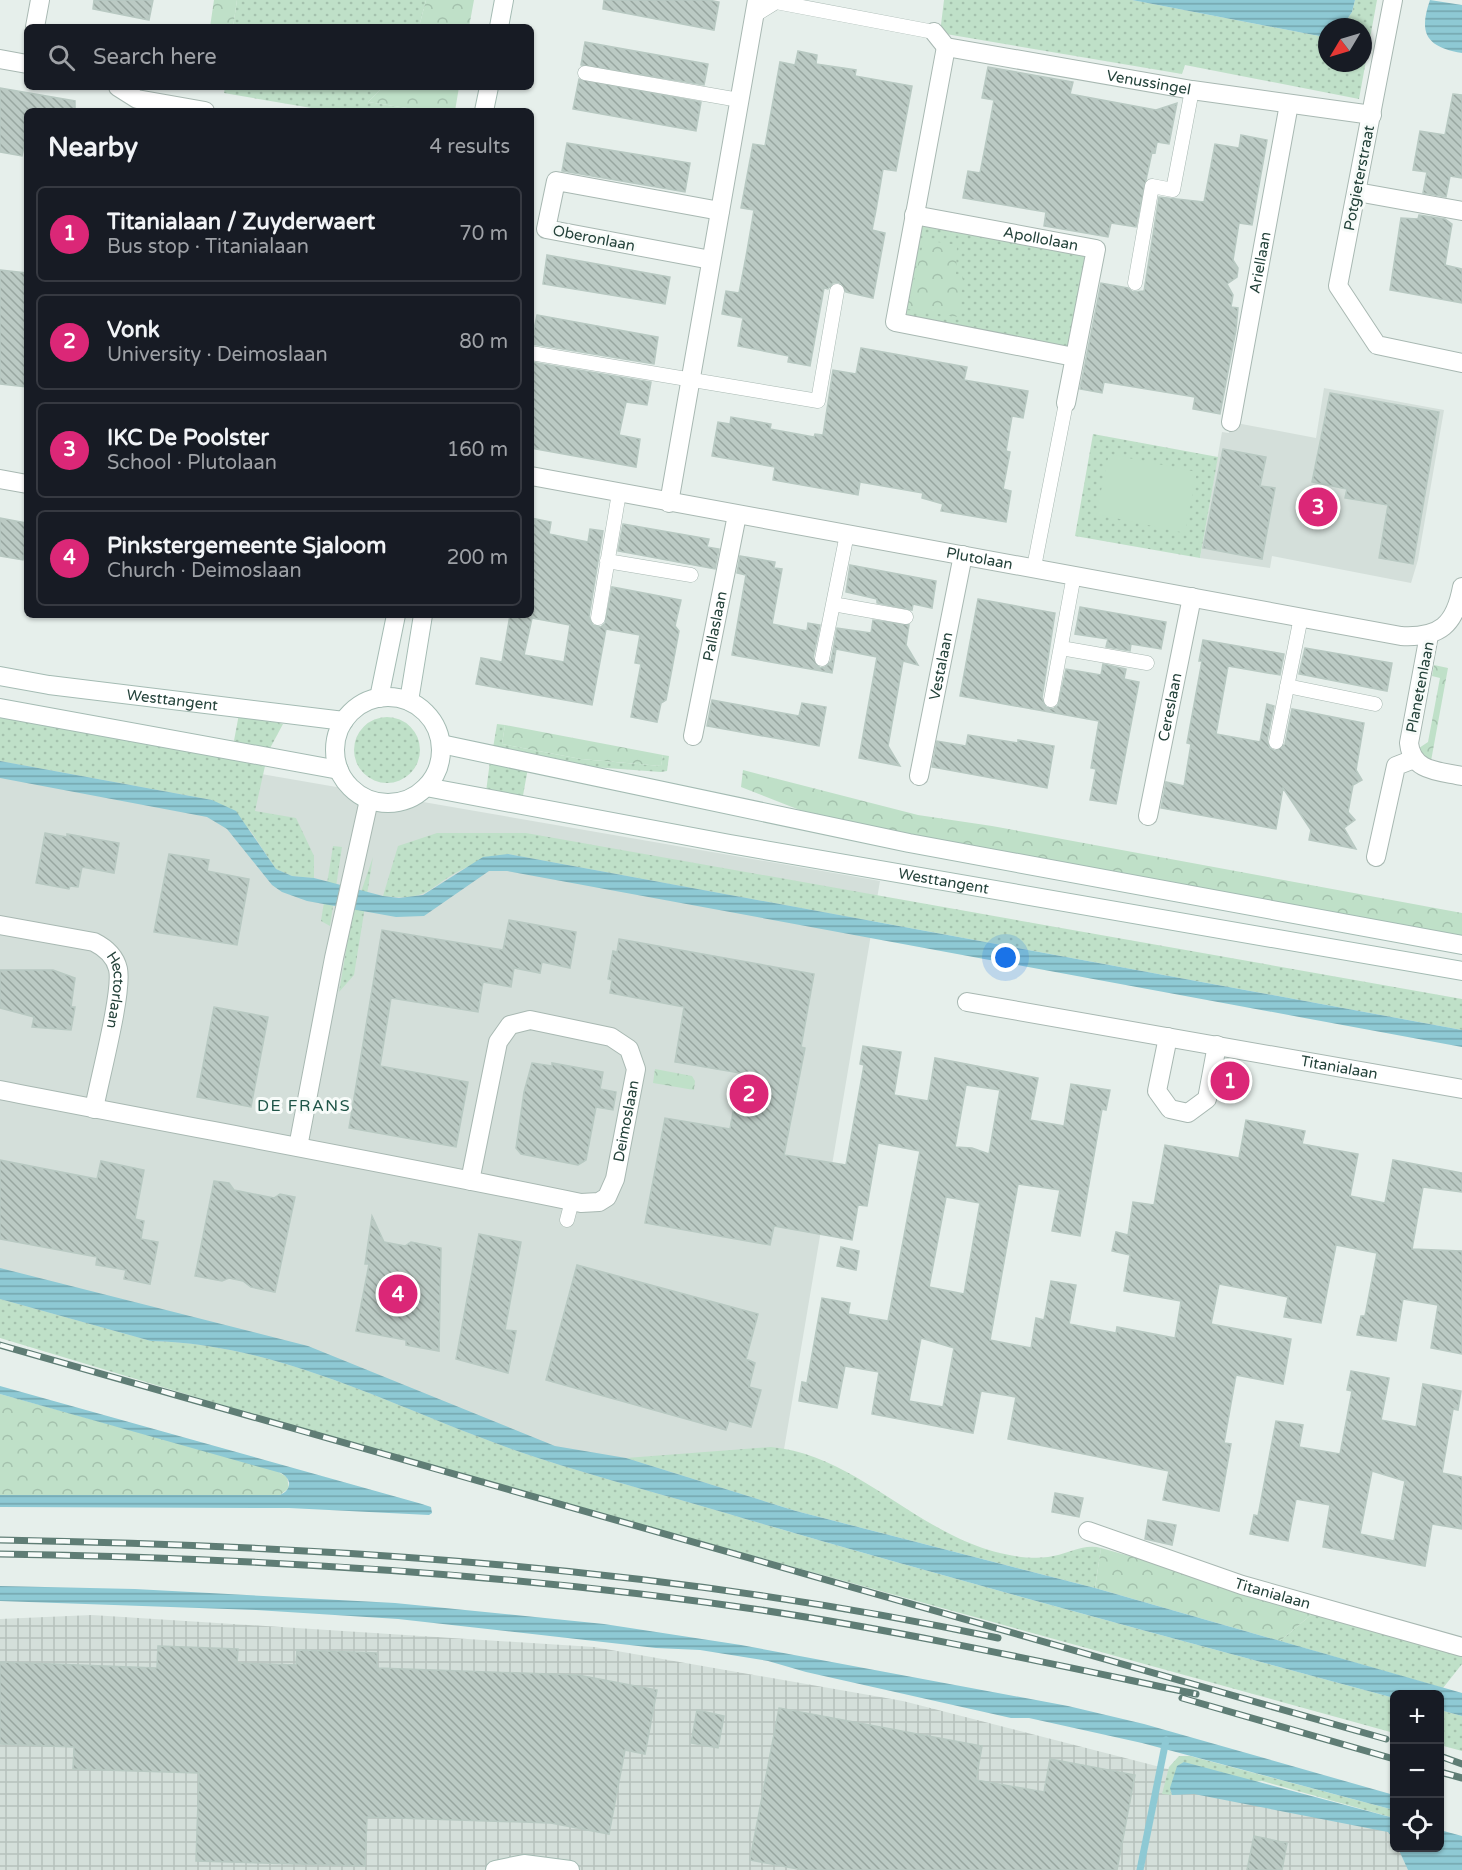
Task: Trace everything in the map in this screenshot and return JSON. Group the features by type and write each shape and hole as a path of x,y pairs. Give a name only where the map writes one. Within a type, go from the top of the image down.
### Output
{"street":[{"path":"36,24 40,0"},
{"path":"500,24 504,0"},
{"name":"Potgieterstraat","path":"1393,0 1338,286 1377,345 1462,363"},
{"path":"669,502 756,8"},
{"path":"934,32 946,47 894,322 1074,357"},
{"name":"Venussingel","path":"946,47 1192,90 1372,115"},
{"path":"0,59 24,63"},
{"path":"121,90 136,105 170,108"},
{"path":"485,108 488,90"},
{"name":"Ariellaan","path":"1231,422 1289,104"},
{"name":"Oberonlaan","path":"711,260 546,229 556,181 720,211"},
{"path":"1357,192 1462,211"},
{"name":"Apollolaan","path":"914,215 1096,249 1066,403"},
{"name":"Plutolaan","path":"534,477 1401,636 1429,635"},
{"path":"0,479 24,483"},
{"name":"Pallaslaan","path":"693,736 736,515"},
{"name":"Vestalaan","path":"919,776 963,555"},
{"name":"Planetenlaan","path":"1414,759 1409,743 1429,635 1441,629 1452,619 1459,605 1462,587"},
{"name":"Cereslaan","path":"1148,816 1192,597"},
{"path":"379,698 395,618"},
{"path":"409,701 423,618"},
{"name":"Westtangent","path":"0,676 50,685 344,721"},
{"path":"379,698 409,701 430,718 441,744 438,767 426,787 418,794 399,802 369,800 357,793 339,771 336,740 344,721 359,706 379,698"},
{"path":"0,708 339,771"},
{"name":"Westtangent","path":"441,744 909,843 1462,945"},
{"path":"1376,857 1396,766 1414,759 1426,769 1462,776"},
{"name":"Westtangent","path":"426,787 730,844 1462,971"},
{"path":"0,1090 298,1147 343,915 369,800"},
{"name":"Hectorlaan","path":"0,925 94,942 114,957 119,980 94,1108"},
{"name":"Titanialaan","path":"967,1002 1462,1089"},
{"name":"Deimoslaan","path":"298,1147 470,1181 572,1201 591,1204 599,1202 613,1190 636,1070 634,1059 621,1042 611,1037 530,1020 510,1025 498,1042 470,1181"},
{"path":"1168,1037 1157,1091 1170,1109 1188,1113 1207,1099 1217,1045"},
{"name":"Titanialaan","path":"1088,1531 1242,1586 1462,1647"},
{"path":"495,1870 524,1864 570,1870"}],"lane":[{"path":"756,8 776,2 934,32"},
{"path":"585,73 739,100"},
{"path":"1135,283 1152,186 1173,190 1192,90"},
{"path":"534,353 818,401 837,291"},
{"path":"1034,567 1066,403"},
{"path":"598,618 619,493"},
{"path":"822,659 846,534"},
{"path":"608,561 691,575"},
{"path":"1051,700 1074,575"},
{"path":"833,604 906,617"},
{"path":"1276,742 1301,617"},
{"path":"1061,648 1147,663"},
{"path":"1287,686 1375,704"},
{"path":"567,1220 572,1201"}],"shaded area":[{"path":"1324,388 1444,410 1418,560 1411,583 1272,556 1270,568 1200,558 1222,432 1229,433 1231,422 1316,438"},
{"path":"0,729 880,881 768,1544 0,1328"},
{"path":"92,1615 594,1647 903,1701 1390,1826 1390,1852 1444,1852 1462,1870 0,1870 0,1619"}],"green space":[{"path":"214,0 237,0 233,24 210,24"},
{"path":"237,0 426,0 420,24 233,24"},
{"path":"426,0 474,0 470,24 420,24"},
{"path":"944,0 1132,0 1318,36 1318,72 1364,72 1359,99 1185,65 1182,74 940,33"},
{"path":"1355,0 1377,0 1372,28 1372,18 1348,18"},
{"path":"224,90 380,90 368,102 407,108 312,108 224,93"},
{"path":"380,90 458,90 456,108 407,108 368,102"},
{"path":"912,214 1095,249 1074,357 895,321"},
{"path":"924,240 957,245 956,274 963,276 959,317 907,309"},
{"path":"1093,434 1218,457 1200,558 1075,536"},
{"path":"1109,454 1197,472 1185,533 1096,514"},
{"path":"1434,665 1448,668 1431,761 1425,759 1419,748 1428,742 1440,678 1432,676"},
{"path":"239,714 283,724 268,752 233,746"},
{"path":"0,715 265,766 255,811 296,818 314,856 314,878 292,876 276,869 250,830 212,800 0,761"},
{"path":"387,717 400,719 415,732 420,750 418,763 405,778 387,783 374,781 359,768 354,750 356,737 369,722"},
{"path":"497,724 505,725 502,744 581,759 661,766 663,755 669,756 667,771 579,766 493,748"},
{"path":"505,725 663,755 661,766 581,759 502,744"},
{"path":"490,761 528,768 522,801 486,792"},
{"path":"743,770 918,815 992,826 1462,913 1462,941 825,820 741,787"},
{"path":"437,833 526,833 1462,999 1462,1030 508,854 463,869 419,895 383,896 398,846"},
{"path":"333,846 342,847 330,926 321,921"},
{"path":"373,857 354,975 339,992 351,921"},
{"path":"655,1069 692,1076 695,1081 694,1090 653,1083"},
{"path":"0,1299 151,1341 202,1345 299,1368 488,1440 583,1472 978,1585 1390,1697 1390,1732 385,1454 0,1338"},
{"path":"0,1394 275,1470 287,1477 289,1488 280,1495 0,1495"},
{"path":"771,1447 799,1452 825,1461 947,1532 990,1550 1019,1557 1039,1558 1088,1547 1101,1548 1095,1588 796,1511 626,1458"},
{"path":"1101,1548 1318,1609 1280,1641 1095,1588"},
{"path":"1318,1609 1462,1650 1462,1664 1443,1688 1280,1641"},
{"path":"1444,1711 1462,1716 1462,1751 1444,1746"},
{"path":"1179,1756 1190,1756 1390,1809 1390,1817 1262,1781 1170,1792 1172,1795 1162,1794 1169,1767"}],"water":[{"path":"1132,0 1355,0 1348,18 1318,18 1318,36"},
{"path":"1430,0 1462,5 1462,53 1441,47 1428,37 1425,22"},
{"path":"0,761 212,800 236,811 276,869 292,876 314,878 383,896 399,898 423,895 483,857 508,854 1462,1030 1462,1047 507,871 489,871 424,916 396,917 307,901 282,892 272,885 227,829 207,817 0,778"},
{"path":"0,1268 308,1346 555,1446 626,1458 796,1511 1095,1588 1462,1693 1462,1716 1444,1711 1444,1690 1390,1690 1390,1697 978,1585 583,1472 488,1440 299,1368 202,1345 151,1341 0,1299"},
{"path":"0,1386 422,1504 431,1507 432,1513 429,1515 289,1508 0,1507 0,1495 280,1495 287,1490 289,1481 281,1473 0,1394"},
{"path":"0,1586 135,1589 395,1603 604,1624 741,1645 1068,1706 1144,1724 1390,1794 1390,1809 1142,1743 1029,1718 1011,1718 806,1672 768,1661 700,1650 656,1648 398,1619 256,1610 0,1601"},
{"path":"1184,1762 1390,1817 1390,1835 1388,1832 1194,1794 1172,1795 1170,1788 1177,1766"},
{"path":"1444,1831 1462,1836 1462,1870 1408,1870 1400,1852 1444,1852"}],"building":[{"path":"94,0 153,0 149,20 93,9"},
{"path":"604,0 708,0 719,2 714,30 603,9"},
{"path":"585,42 708,64 704,85 581,65"},
{"path":"798,51 817,55 816,64 856,70 855,76 912,86 896,171 883,169 872,230 885,233 873,298 846,292 839,282 833,283 828,289 824,288 810,366 788,362 789,356 738,346 743,318 722,314 726,291 739,293 747,251 754,210 741,208 753,144 765,146 780,62 795,65"},
{"path":"988,67 1073,82 1070,94 1156,110 1177,103 1169,144 1157,142 1155,153 1152,152 1136,227 1111,223 1108,237 1044,226 1046,212 963,198 968,171 980,173 988,132 994,100 982,98"},
{"path":"579,79 701,102 696,131 573,109"},
{"path":"0,88 75,101 75,108 24,108 22,156 0,152"},
{"path":"1453,94 1462,95 1462,178 1450,176 1446,197 1423,193 1427,172 1413,170 1420,131 1445,135"},
{"path":"1241,135 1267,140 1252,225 1239,223 1233,260 1238,268 1237,277 1227,284 1233,295 1231,307 1238,308 1220,414 1193,409 1195,397 1104,382 1102,393 1080,389 1101,283 1128,288 1133,292 1144,291 1159,197 1204,202 1215,144 1239,148"},
{"path":"567,143 690,163 685,192 562,171"},
{"path":"1419,215 1445,219 1452,224 1445,265 1462,269 1462,303 1390,290 1401,218 1418,219"},
{"path":"547,255 670,277 665,304 543,284"},
{"path":"0,270 24,273 24,387 0,384"},
{"path":"537,315 658,337 654,364 534,344"},
{"path":"861,348 967,367 964,380 1028,391 1023,418 1012,416 1006,451 1010,452 1003,489 1011,491 1006,522 941,511 943,504 922,498 923,493 860,482 858,495 773,480 775,467 712,456 718,422 730,424 731,417 771,424 770,429 814,437 815,434 823,435 833,370 856,374"},
{"path":"534,362 651,382 647,405 626,402 619,435 640,439 636,467 534,449"},
{"path":"1330,393 1439,412 1413,564 1379,558 1388,505 1345,498 1347,489 1312,482"},
{"path":"1223,449 1266,457 1260,486 1275,488 1262,559 1203,548"},
{"path":"0,518 24,522 23,560 0,556"},
{"path":"534,519 551,522 549,534 588,542 590,529 603,531 589,617 593,625 601,627 605,623 612,587 681,600 675,626 679,631 666,700 661,703 657,722 631,717 641,664 635,663 640,635 606,629 592,705 476,684 481,658 502,662 509,618 532,618 534,618","holes":["532,618 570,625 564,662 524,655"]},
{"path":"623,524 709,539 707,547 719,549 715,569 618,551"},
{"path":"740,556 775,562 774,568 782,569 772,624 807,631 808,623 820,625 813,658 820,668 825,667 831,661 837,628 871,633 873,620 909,625 906,645 918,665 903,661 888,746 900,766 859,758 877,657 836,649 832,673 732,655 746,575 737,573"},
{"path":"850,565 936,581 932,608 913,604 912,610 877,603 877,599 846,592"},
{"path":"978,599 1055,613 1042,698 1046,707 1053,709 1058,705 1066,669 1101,675 1103,664 1126,669 1124,679 1139,682 1116,804 1090,800 1096,769 1091,768 1099,721 960,696"},
{"path":"1080,607 1166,622 1161,649 1131,644 1130,651 1106,647 1108,639 1075,634"},
{"path":"1203,640 1284,654 1280,675 1228,666 1216,734 1260,742 1267,704 1274,706 1267,741 1270,748 1275,751 1285,744 1292,709 1364,723 1356,770 1362,780 1353,785 1348,812 1355,820 1344,828 1356,849 1309,840 1311,830 1283,788 1276,829 1161,808 1166,782 1184,786 1191,744 1187,743 1202,661 1199,661"},
{"path":"1305,648 1392,663 1387,691 1299,674"},
{"path":"712,700 799,716 802,703 826,707 819,746 707,726"},
{"path":"968,735 1054,746 1047,788 932,767 937,741 966,746"},
{"path":"45,833 67,837 67,834 119,843 114,873 82,867 78,887 70,886 69,889 36,883"},
{"path":"169,854 209,860 207,871 249,879 237,945 154,932"},
{"path":"509,920 576,932 570,968 542,962 540,973 514,968 511,987 483,982 478,1012 391,998 380,1066 468,1082 456,1147 349,1128 382,930 503,950"},
{"path":"619,939 814,974 801,1047 805,1048 784,1155 846,1165 864,1065 860,1064 863,1046 901,1052 894,1095 928,1101 935,1058 1038,1078 1030,1120 1064,1126 1071,1084 1110,1090 1106,1110 1102,1109 1080,1236 1052,1231 1060,1190 1018,1184 990,1340 1031,1348 1036,1318 1044,1320 1051,1281 1076,1285 1069,1324 1116,1333 1117,1327 1175,1338 1181,1301 1124,1291 1130,1255 1112,1251 1116,1232 1128,1235 1133,1202 1154,1205 1165,1145 1239,1158 1246,1120 1305,1131 1302,1144 1358,1154 1350,1196 1385,1203 1393,1160 1462,1173 1462,1192 1423,1187 1412,1249 1462,1251 1462,1354 1431,1348 1438,1305 1403,1299 1396,1341 1357,1335 1361,1316 1365,1316 1377,1253 1336,1245 1321,1323 1284,1317 1288,1297 1219,1284 1211,1324 1291,1339 1283,1384 1236,1375 1224,1443 1231,1444 1219,1511 1163,1500 1169,1471 1008,1439 1016,1397 981,1391 973,1433 872,1414 879,1372 845,1366 837,1408 799,1401 802,1382 807,1383 822,1298 850,1303 848,1314 888,1321 920,1151 878,1143 867,1206 858,1205 852,1240 774,1226 770,1245 645,1223 665,1118 730,1129 740,1073 675,1062 684,1007 610,993 612,980 608,979 613,951 617,952","holes":["966,1085 1000,1090 989,1154 972,1148 955,1147","946,1197 980,1203 964,1294 929,1287","921,1338 954,1348 943,1407 909,1401"]},
{"path":"0,970 53,970 75,978 71,1007 75,1007 71,1030 32,1027 34,1017 0,1008"},
{"path":"214,1007 268,1017 251,1107 197,1097"},
{"path":"532,1063 552,1066 552,1063 603,1072 600,1089 616,1092 613,1110 596,1107 586,1160 578,1165 521,1154 516,1148 524,1092"},
{"path":"0,1160 97,1179 101,1161 144,1170 135,1219 144,1221 141,1239 158,1242 150,1284 124,1279 126,1270 96,1265 97,1257 0,1239"},
{"path":"214,1181 229,1183 234,1190 274,1198 280,1194 295,1197 275,1292 251,1287 243,1281 229,1278 222,1281 195,1276"},
{"path":"372,1216 384,1242 405,1246 411,1242 441,1248 439,1351 406,1345 406,1340 356,1331 369,1264 365,1264"},
{"path":"479,1234 521,1242 505,1330 516,1331 508,1373 456,1359"},
{"path":"841,1247 859,1251 856,1270 837,1266"},
{"path":"577,1265 758,1314 746,1359 755,1363 749,1387 761,1390 751,1427 729,1421 726,1430 546,1380"},
{"path":"1351,1371 1389,1378 1381,1420 1416,1427 1423,1384 1461,1391 1458,1410 1453,1409 1442,1473 1462,1477 1462,1529 1432,1524 1425,1566 1323,1547 1330,1505 1296,1499 1288,1541 1250,1534 1254,1515 1258,1516 1276,1421 1303,1425 1299,1447 1340,1454 1352,1391 1347,1390","holes":["1372,1471 1405,1481 1394,1541 1360,1534"]},
{"path":"1055,1493 1083,1498 1079,1517 1052,1512"},
{"path":"1148,1520 1176,1525 1172,1545 1145,1539"},
{"path":"158,1646 238,1649 237,1663 296,1665 297,1650 377,1653 377,1668 578,1675 657,1690 645,1754 625,1750 609,1834 551,1823 367,1817 365,1866 196,1861 199,1773 73,1769 74,1747 0,1744 0,1662 157,1668"},
{"path":"779,1708 982,1746 976,1780 1044,1792 1050,1759 1135,1775 1117,1870 803,1870 750,1860"},
{"path":"697,1710 724,1716 718,1748 691,1743"},
{"path":"1254,1836 1287,1843 1282,1870 1247,1870"}],"waterway":[{"path":"1140,1870 1166,1740"}],"railway":[{"path":"0,1345 1386,1739"},
{"path":"0,1540 251,1548 502,1565 751,1594 875,1614 998,1638"},
{"path":"0,1554 191,1559 382,1570 477,1577 667,1597 870,1628 1196,1694"},
{"path":"1182,1698 1390,1758"},
{"path":"1444,1757 1462,1764"},
{"path":"1444,1773 1462,1778"}],"place":[{"name":"IKC De Poolster","path":"1318,507"},
{"name":"Titanialaan / Zuyderwaert","path":"1230,1081"},
{"name":"Vonk","path":"749,1094"},
{"name":"Pinkstergemeente Sjaloom","path":"398,1294"}],"district":[{"name":"DE FRANS","path":"304,1106"}]}
